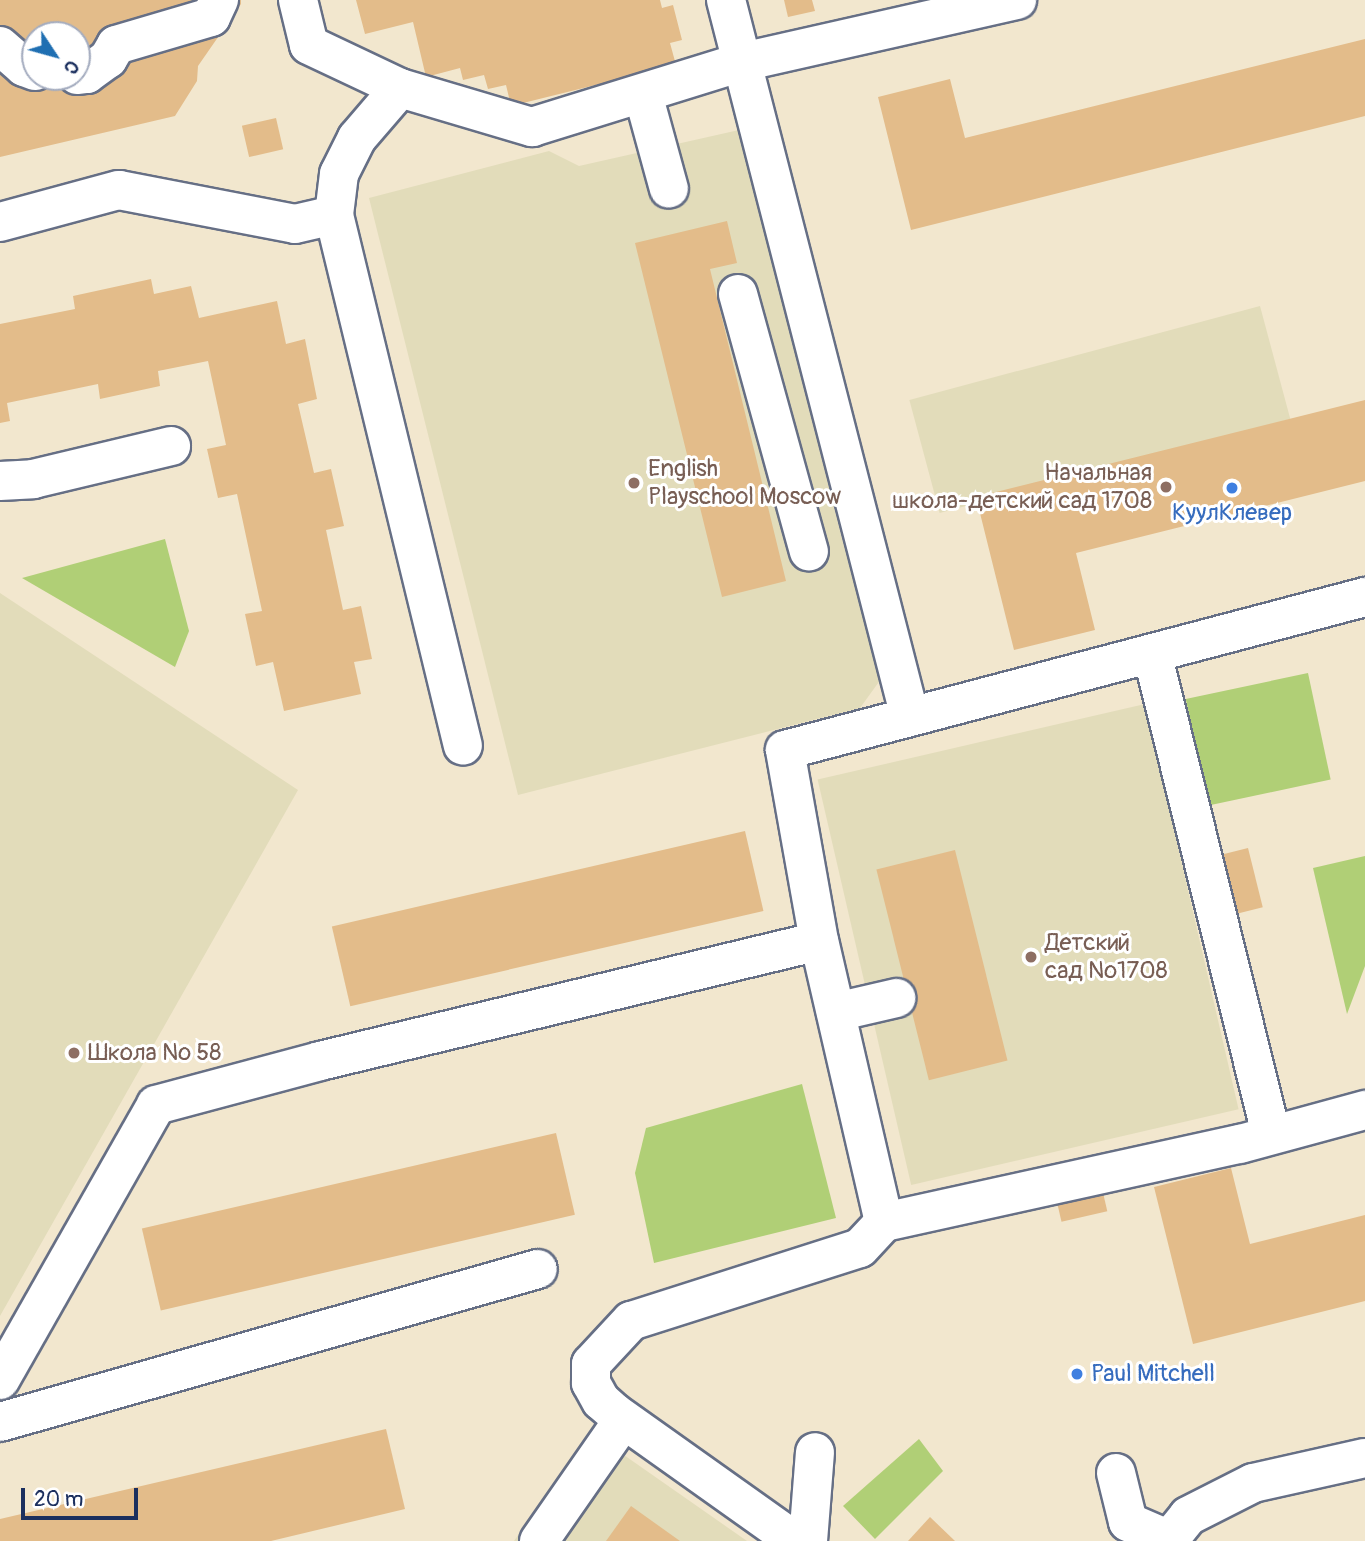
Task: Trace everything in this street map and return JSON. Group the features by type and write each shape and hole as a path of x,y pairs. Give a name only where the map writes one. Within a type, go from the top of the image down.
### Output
{"lane":[{"path":"91,71 108,60 116,44 211,17 219,0"},
{"path":"298,0 309,45 400,88 532,127 742,62 1017,0"},
{"path":"726,0 910,718"},
{"path":"0,46 21,64"},
{"path":"400,88 358,138 339,174 334,215 463,746"},
{"path":"643,94 669,189"},
{"path":"0,222 120,190 295,224 334,215"},
{"path":"738,294 809,551"},
{"path":"776,433 833,417"},
{"path":"0,481 33,479 171,446"},
{"path":"884,1222 819,941 785,750 1365,597"},
{"path":"1152,653 1271,1133"},
{"path":"0,1380 156,1105 346,1055 819,941"},
{"path":"836,1012 896,999"},
{"path":"775,1536 601,1401 591,1383 591,1364 631,1321 860,1248 884,1222 1227,1147 1271,1133 1365,1110"},
{"path":"0,1422 538,1269"},
{"path":"539,1541 624,1420"},
{"path":"808,1541 815,1452"},
{"path":"1116,1473 1128,1522 1169,1540 1188,1516 1253,1483 1365,1458"}],"shaded area":[{"name":"English Playschool Moscow","path":"739,130 843,543 881,679 860,708 518,795 369,198 549,151 579,166"},
{"path":"1260,306 1290,419 940,513 909,400"},
{"name":"Школа № 58","path":"0,593 298,790 0,1316"},
{"name":"Детский сад №1708","path":"1145,704 1239,1109 911,1185 818,780"},
{"path":"591,1432 747,1541 514,1541"}],"green space":[{"path":"165,539 189,631 175,667 22,578"},
{"path":"1308,673 1331,780 1208,806 1186,699"},
{"path":"1365,856 1365,966 1347,1014 1313,868"},
{"path":"802,1084 836,1218 654,1263 635,1173 646,1128"},
{"path":"919,1439 943,1471 875,1539 843,1506"}],"building":[{"path":"0,0 241,0 241,4 198,66 197,81 175,116 0,157"},
{"path":"356,0 660,0 662,8 673,5 682,40 670,43 676,65 511,106 506,85 488,89 484,75 463,80 460,68 426,77 413,22 365,34"},
{"path":"784,0 812,0 815,11 788,17"},
{"path":"1365,39 1365,116 911,230 878,97 950,79 965,138"},
{"path":"276,118 283,149 249,157 242,126"},
{"path":"727,221 737,263 710,269 786,581 722,597 635,243"},
{"path":"151,279 154,294 191,286 199,318 277,301 286,344 305,339 317,399 298,404 314,473 331,469 344,526 326,530 343,610 361,606 372,659 354,662 361,694 284,711 273,662 256,666 245,614 262,611 237,494 218,498 207,449 226,445 208,361 158,371 160,386 100,399 98,384 7,403 10,421 0,423 0,324 75,309 73,296"},
{"path":"1365,400 1365,481 1076,553 1095,630 1014,650 976,497"},
{"path":"745,831 763,911 350,1006 332,926"},
{"path":"1248,848 1263,907 1227,916 1212,857"},
{"path":"955,850 1007,1061 929,1080 876,870"},
{"path":"556,1133 575,1215 161,1310 142,1229"},
{"path":"1231,1168 1250,1244 1365,1215 1365,1301 1193,1344 1154,1187"},
{"path":"1101,1184 1107,1211 1062,1222 1055,1195"},
{"path":"386,1429 405,1509 271,1541 0,1541 0,1519"},
{"path":"631,1506 680,1541 606,1541"},
{"path":"930,1517 955,1541 908,1541"}],"place":[{"name":"English Playschool Moscow","path":"634,483"},
{"name":"Начальная школа-детский сад 1708","path":"1166,487"},
{"name":"КуулКлевер","path":"1232,488"},
{"name":"Детский сад №1708","path":"1031,957"},
{"name":"Школа № 58","path":"74,1053"},
{"name":"Paul Mitchell","path":"1077,1374"}]}
